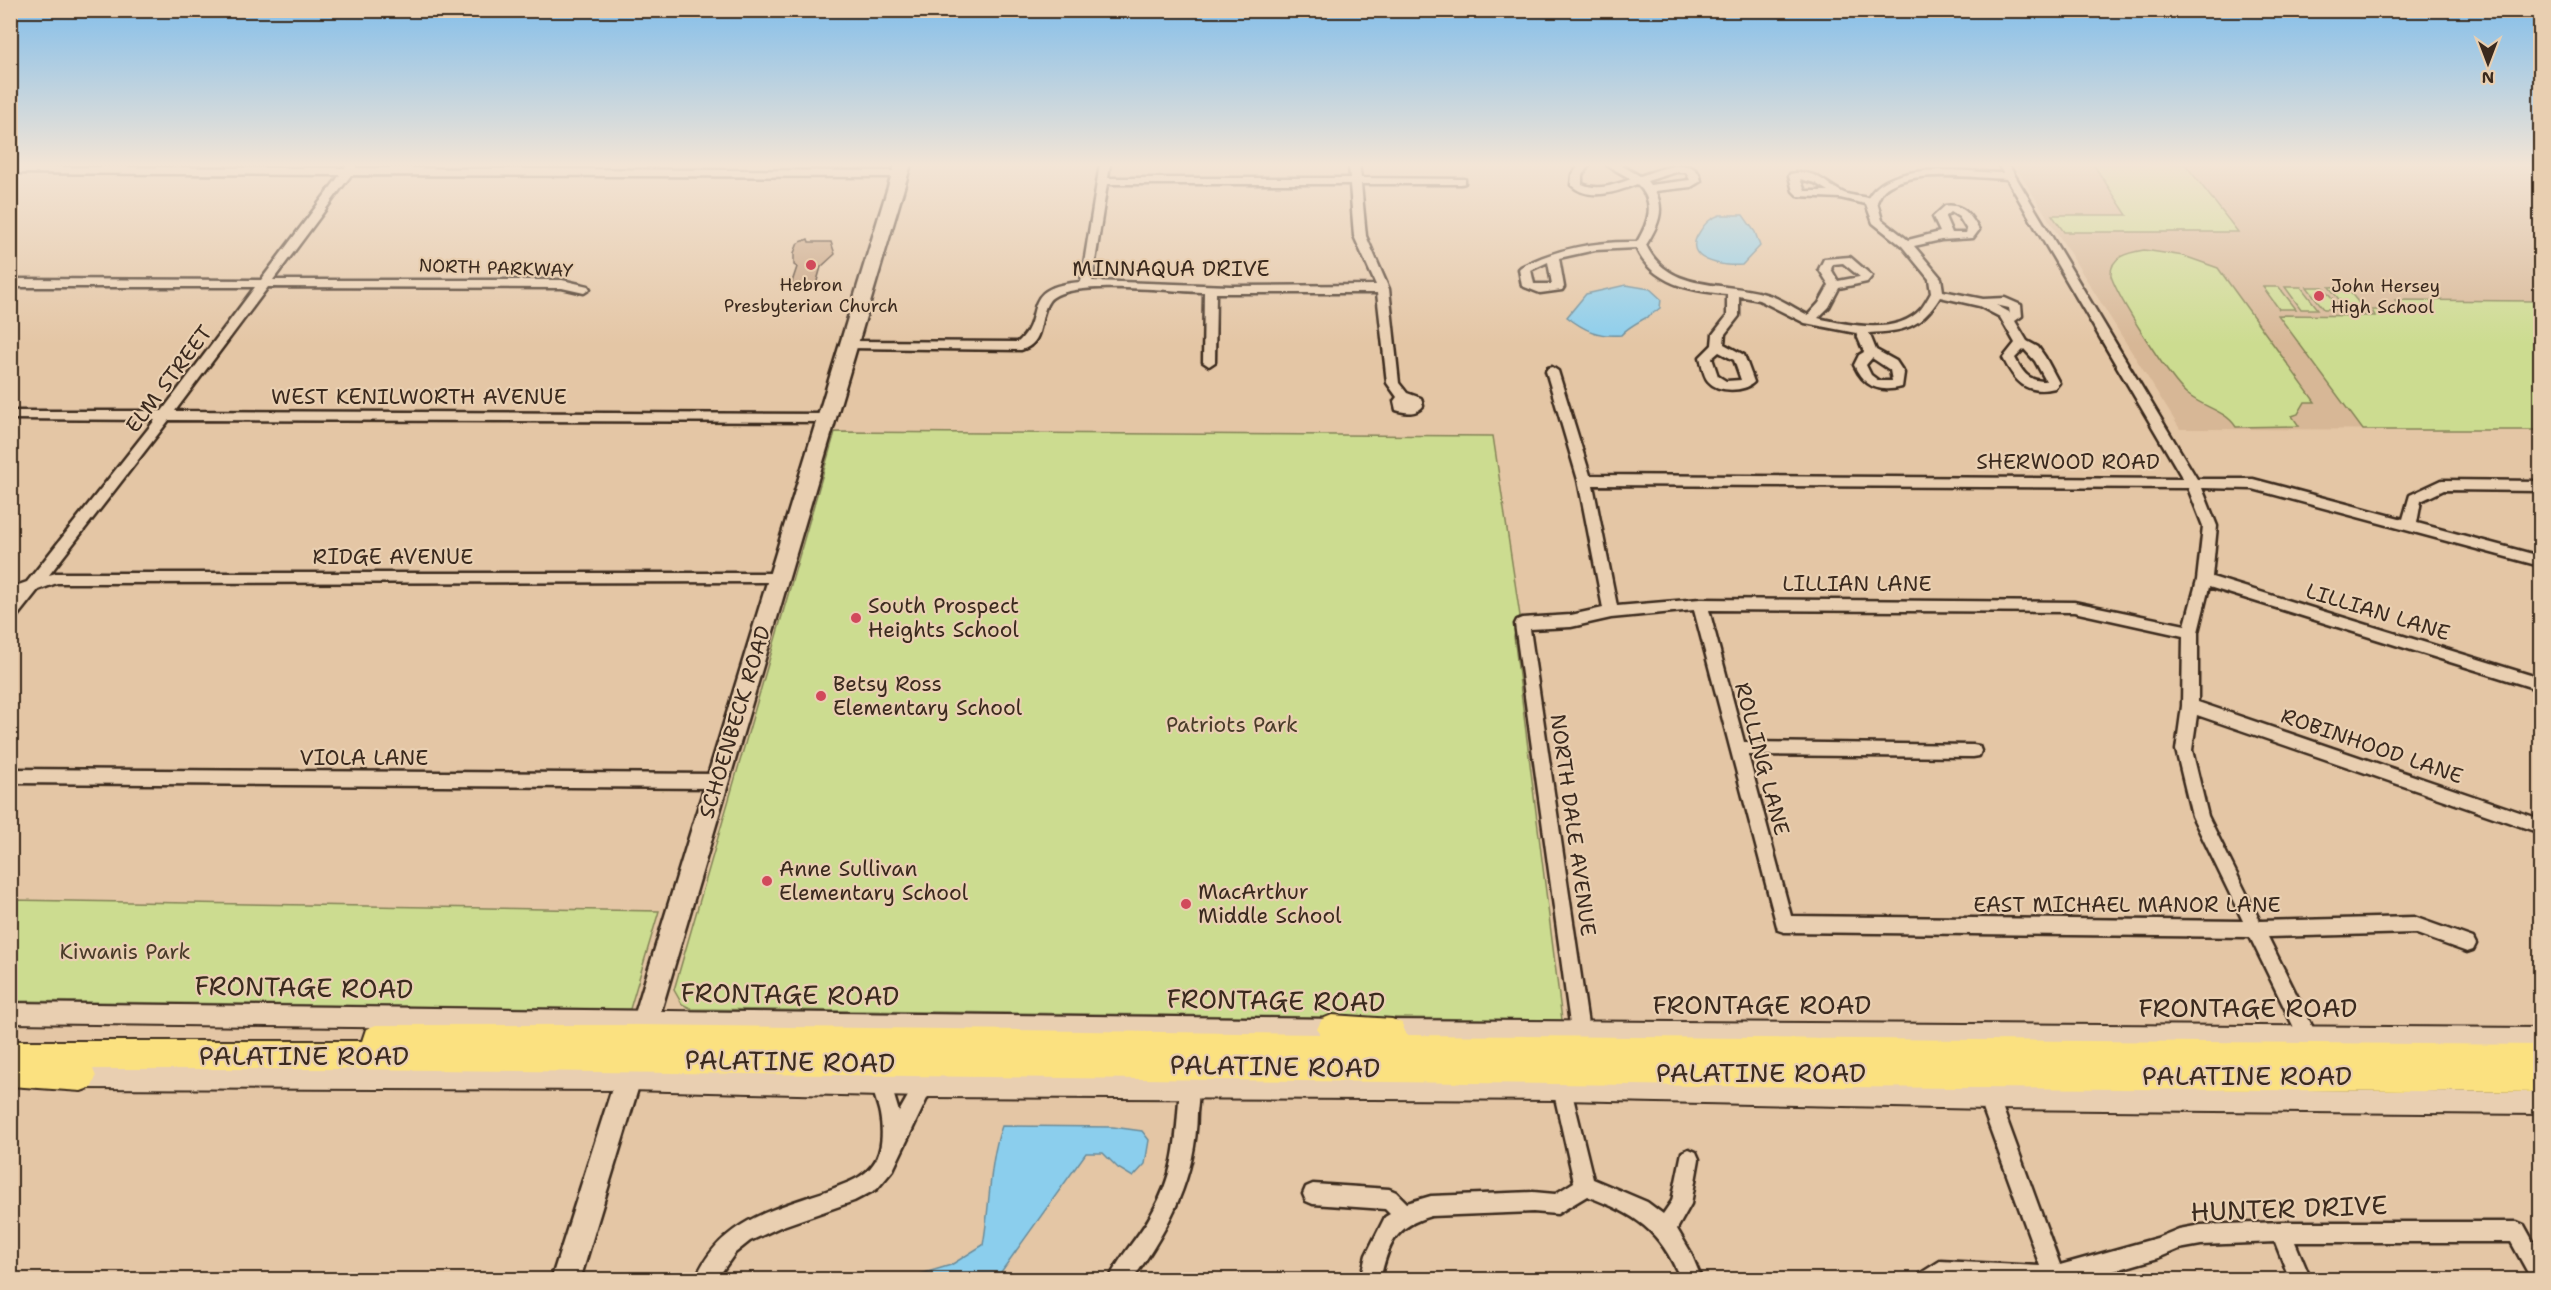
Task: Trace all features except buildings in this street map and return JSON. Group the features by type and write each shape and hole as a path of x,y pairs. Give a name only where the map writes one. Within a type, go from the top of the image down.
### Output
{"highway":[{"path":"1332,1029 1703,1050"},
{"name":"PALATINE ROAD","path":"10,1040 636,1049 1179,1064 1718,1072 2541,1078"},
{"name":"PALATINE ROAD","path":"10,1055 355,1055 636,1049 1191,1047 2541,1059"},
{"path":"10,1072 81,1077"}],"main road":[{"name":"SCHOENBECK ROAD","path":"565,1280 886,224"}],"street":[{"name":"ELM STREET","path":"10,615 165,416 310,224"},
{"path":"1086,285 1095,224"},
{"path":"1359,224 1360,236 1383,289 1393,383 1404,398"},
{"path":"1640,245 1651,224"},
{"path":"1640,245 1648,262 1668,276 1698,288 1733,291 1763,297 1809,320 1861,330 1901,327 1924,314 1937,293 1935,278 1906,244 1882,224"},
{"path":"2039,224 2193,484 2210,526 2204,580 2191,632 2190,705 2184,750 2200,816 2308,1035"},
{"path":"1906,244 1941,237"},
{"path":"1553,255 1601,245 1640,245"},
{"name":"NORTH PARKWAY","path":"10,283 562,284 584,289"},
{"name":"MINNAQUA DRIVE","path":"850,345 1021,346 1034,335 1038,309 1044,299 1059,288 1086,285 1210,289 1383,289"},
{"path":"1809,320 1826,304 1830,290 1835,285"},
{"path":"1209,362 1210,289"},
{"path":"1718,346 1719,334 1733,316 1733,291"},
{"path":"1937,293 1983,303 2009,319 2022,344"},
{"path":"1861,330 1871,353"},
{"path":"1552,371 1585,480 1611,612"},
{"name":"WEST KENILWORTH AVENUE","path":"10,415 828,418"},
{"name":"SHERWOOD ROAD","path":"1585,480 2253,484 2541,561"},
{"path":"2409,526 2415,498 2442,485 2541,486"},
{"name":"RIDGE AVENUE","path":"10,594 56,578 778,578"},
{"name":"LILLIAN LANE","path":"2204,580 2541,684"},
{"name":"LILLIAN LANE","path":"1522,624 1571,621 1611,612 1700,604 2074,607 2191,632"},
{"name":"ROLLING LANE","path":"1700,604 1784,924"},
{"name":"NORTH DALE AVENUE","path":"1522,624 1580,1031"},
{"name":"ROBINHOOD LANE","path":"2190,705 2541,826"},
{"path":"1737,748 1973,751"},
{"name":"VIOLA LANE","path":"10,776 717,782"},
{"name":"EAST MICHAEL MANOR LANE","path":"1784,924 2255,929 2414,925 2466,944"},
{"name":"FRONTAGE ROAD","path":"10,1013 636,1049 882,1086 1562,1089 1989,1098 2541,1103"},
{"name":"FRONTAGE ROAD","path":"10,1079 636,1049 1332,1029 2541,1038"},
{"path":"882,1086 890,1116 890,1152"},
{"path":"705,1280 709,1268 732,1240 761,1222 860,1188 879,1172 924,1086"},
{"path":"1119,1280 1155,1232 1175,1186 1185,1153 1189,1087"},
{"path":"1562,1089 1585,1186"},
{"path":"1989,1098 2055,1278"},
{"path":"1666,1228 1681,1204 1689,1159"},
{"path":"1370,1280 1376,1254 1392,1224 1405,1215 1431,1206 1533,1202 1557,1204 1585,1186"},
{"path":"1585,1186 1637,1205 1666,1228 1682,1253 1692,1280"},
{"path":"1312,1194 1389,1199 1405,1215"},
{"path":"2281,1232 2301,1280"},
{"name":"HUNTER DRIVE","path":"1928,1280 1940,1272 2055,1278 2158,1248 2179,1239 2200,1235 2281,1232 2517,1232 2541,1274"}],"shaded area":[{"name":"John Hersey High School","path":"2052,224 2540,224 2540,430 2180,429"}],"green space":[{"path":"2058,224 2232,224 2238,232 2064,232"},
{"path":"2144,250 2184,256 2218,268 2315,402 2305,402 2298,414 2292,416 2299,426 2236,427 2226,417 2194,399 2179,386 2134,319 2111,276 2111,269 2117,260 2126,254"},
{"path":"2345,286 2363,308 2346,308 2329,287"},
{"path":"2263,287 2279,287 2296,309 2279,309"},
{"path":"2285,287 2301,287 2318,309 2301,309"},
{"path":"2307,287 2323,287 2341,309 2324,309"},
{"path":"2395,300 2540,301 2540,430 2363,430 2278,315 2375,316 2372,310 2395,310 2399,305"},
{"name":"Patriots Park","path":"835,432 1493,436 1520,616 1514,636 1562,1020 692,1009 682,1004 674,990"},
{"name":"Kiwanis Park","path":"11,900 659,911 630,1009 11,1001"}],"water":[{"path":"1706,224 1749,224 1760,246 1742,265 1715,263 1700,256 1695,250 1695,242"},
{"path":"1626,285 1650,289 1661,299 1660,308 1621,335 1592,332 1567,317 1586,294"},
{"path":"1002,1126 1113,1127 1142,1131 1149,1140 1145,1164 1133,1177 1118,1168 1103,1153 1086,1153 996,1279 913,1279 921,1274 951,1265 983,1245 992,1169"}],"place":[{"name":"Hebron Presbyterian Church","path":"811,265"},
{"name":"John Hersey High School","path":"2319,296"},
{"name":"South Prospect Heights School","path":"856,618"},
{"name":"Betsy Ross Elementary School","path":"821,696"},
{"name":"Anne Sullivan Elementary School","path":"767,881"},
{"name":"MacArthur Middle School","path":"1186,904"}]}
